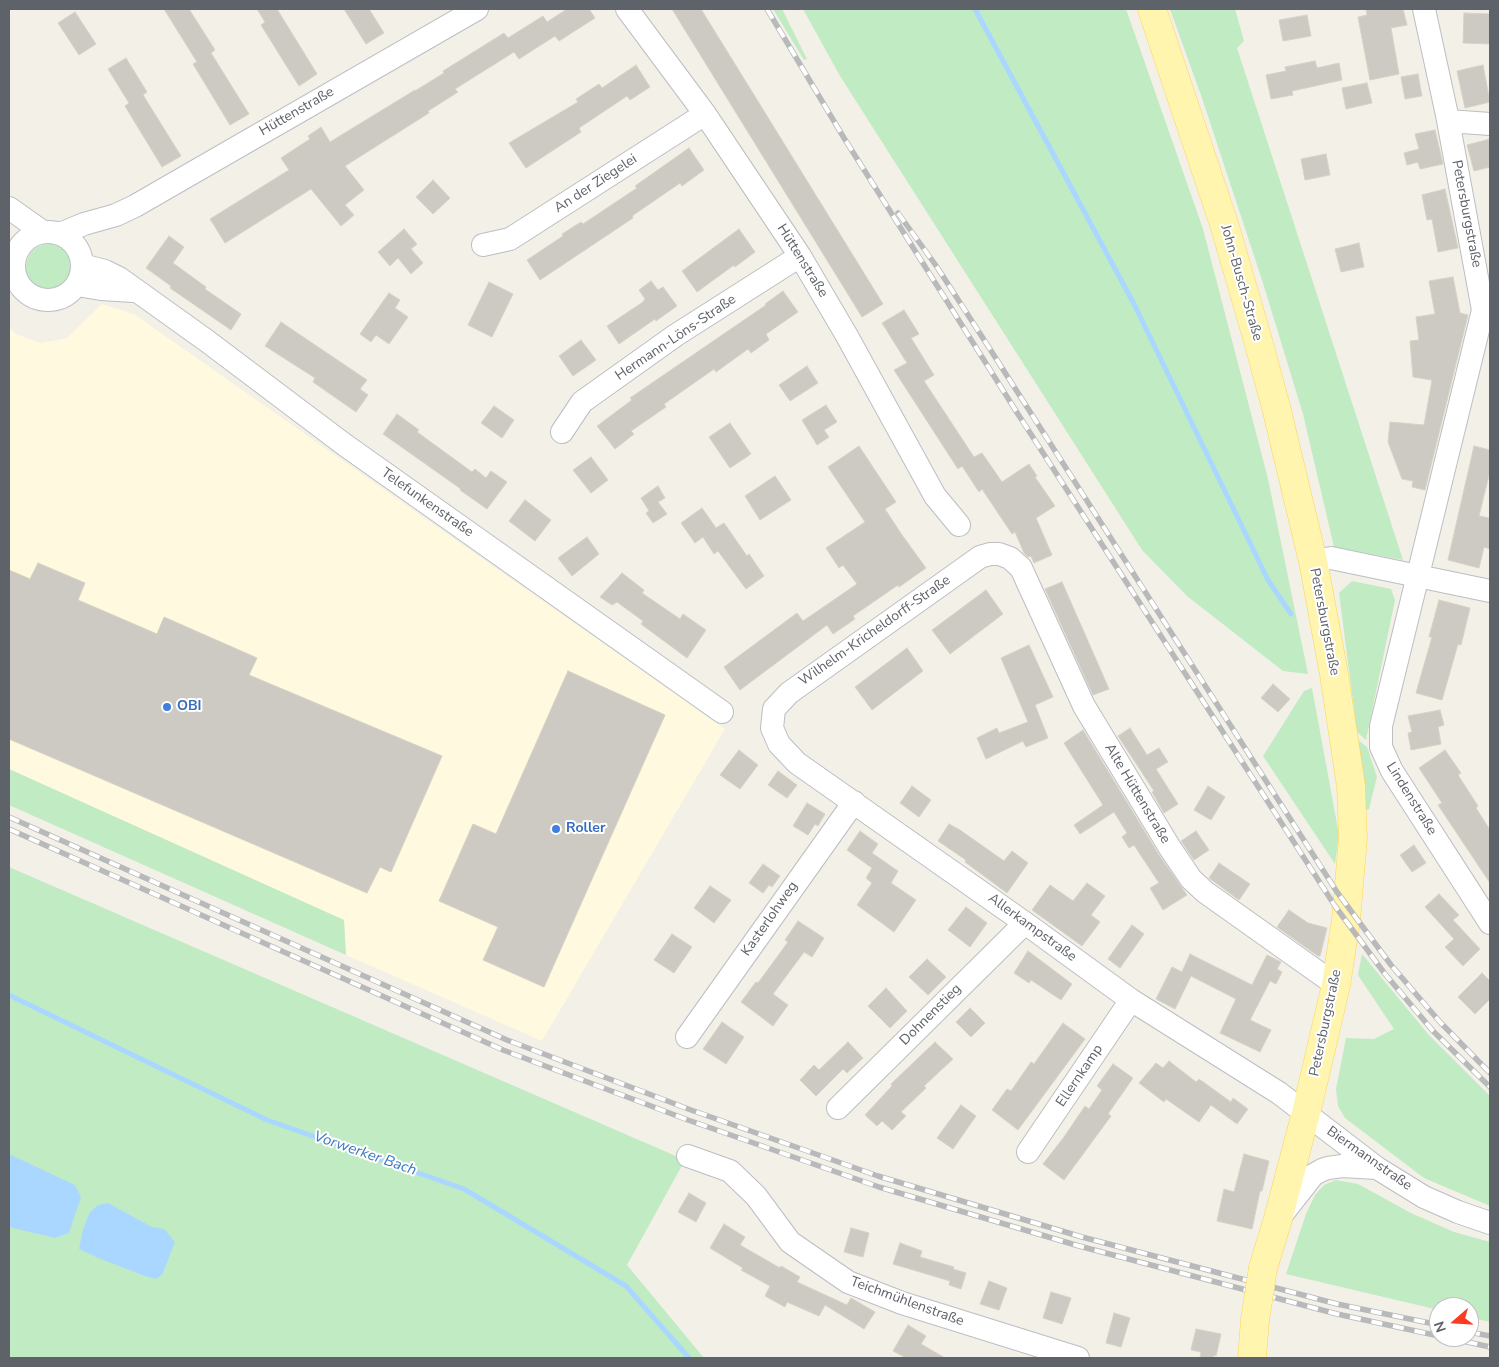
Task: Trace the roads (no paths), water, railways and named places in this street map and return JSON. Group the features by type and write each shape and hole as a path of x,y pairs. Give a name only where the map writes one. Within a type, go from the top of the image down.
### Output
{"main road":[{"name":"John-Busch-Straße","path":"1152,9 1225,227 1252,319 1276,407 1313,561"},
{"name":"Petersburgstraße","path":"1252,1358 1255,1320 1263,1268 1306,1113 1336,985 1346,914 1353,838 1350,786 1334,674 1313,561"}],"street":[{"name":"Hüttenstraße","path":"116,215 477,9"},
{"name":"Hüttenstraße","path":"627,9 705,114 800,256 936,496 959,525"},
{"name":"Petersburgstraße","path":"1313,561 1331,558 1418,575 1487,310 1424,9"},
{"name":"An der Ziegelei","path":"483,245 510,239 705,114"},
{"path":"1448,121 1490,124"},
{"path":"9,208 52,233 69,239 76,246 80,268"},
{"path":"116,215 94,235 66,295 58,299 43,300 29,294 22,287 15,274 15,258 19,248 26,241 34,235 52,233 116,215"},
{"path":"9,225 19,248"},
{"name":"Hermann-Löns-Straße","path":"562,432 582,402 676,334 800,256"},
{"name":"Telefunkenstraße","path":"80,268 101,289 135,291 207,341 353,451 722,712"},
{"name":"Wilhelm-Kricheldorff-Straße","path":"772,728 774,709 789,693 980,557 999,554"},
{"name":"Alte Hüttenstraße","path":"999,554 1010,558 1021,568 1084,706 1190,879 1205,892 1336,985"},
{"path":"1418,575 1490,590"},
{"name":"Lindenstraße","path":"1418,575 1381,726 1381,748 1392,771 1490,923"},
{"name":"Allerkampstraße","path":"772,728 779,744 797,763 1026,923 1131,1000 1279,1093 1306,1113"},
{"name":"Kasterlohweg","path":"687,1037 854,802"},
{"name":"Dohnenstieg","path":"838,1108 1026,923"},
{"name":"Ellernkamp","path":"1028,1152 1131,1000"},
{"name":"Biermannstraße","path":"1306,1113 1377,1168 1424,1197 1490,1223"},
{"name":"Teichmühlenstraße","path":"688,1156 730,1170 756,1196 790,1242 848,1282 902,1303 1078,1358"},
{"path":"1278,1219 1313,1176 1322,1170 1342,1166 1377,1168"}],"water":[{"path":"11,1155 75,1185 81,1197 69,1233 55,1238 9,1227 9,1156"},
{"path":"108,1203 152,1227 164,1229 175,1242 162,1275 156,1279 142,1275 79,1249 83,1229 90,1212 98,1205"}],"waterway":[{"path":"975,9 1134,304 1268,580 1291,614"},
{"name":"Vorwerker Bach","path":"9,995 267,1120 464,1189 626,1286 689,1358"}],"railway":[{"path":"767,9 844,138 1016,411 1335,906 1385,974 1433,1031 1490,1087"},
{"path":"898,213 937,267 1337,892 1391,965 1440,1022 1490,1073"},
{"path":"9,817 507,1040 691,1110 878,1176 1082,1237 1337,1304 1429,1323"},
{"path":"9,829 503,1050 688,1120 879,1187 1079,1246 1337,1314 1429,1334"},
{"path":"1479,1334 1490,1336"},
{"path":"1479,1345 1490,1347"}],"place":[{"name":"OBI","path":"167,707"},
{"name":"Roller","path":"556,829"}]}
